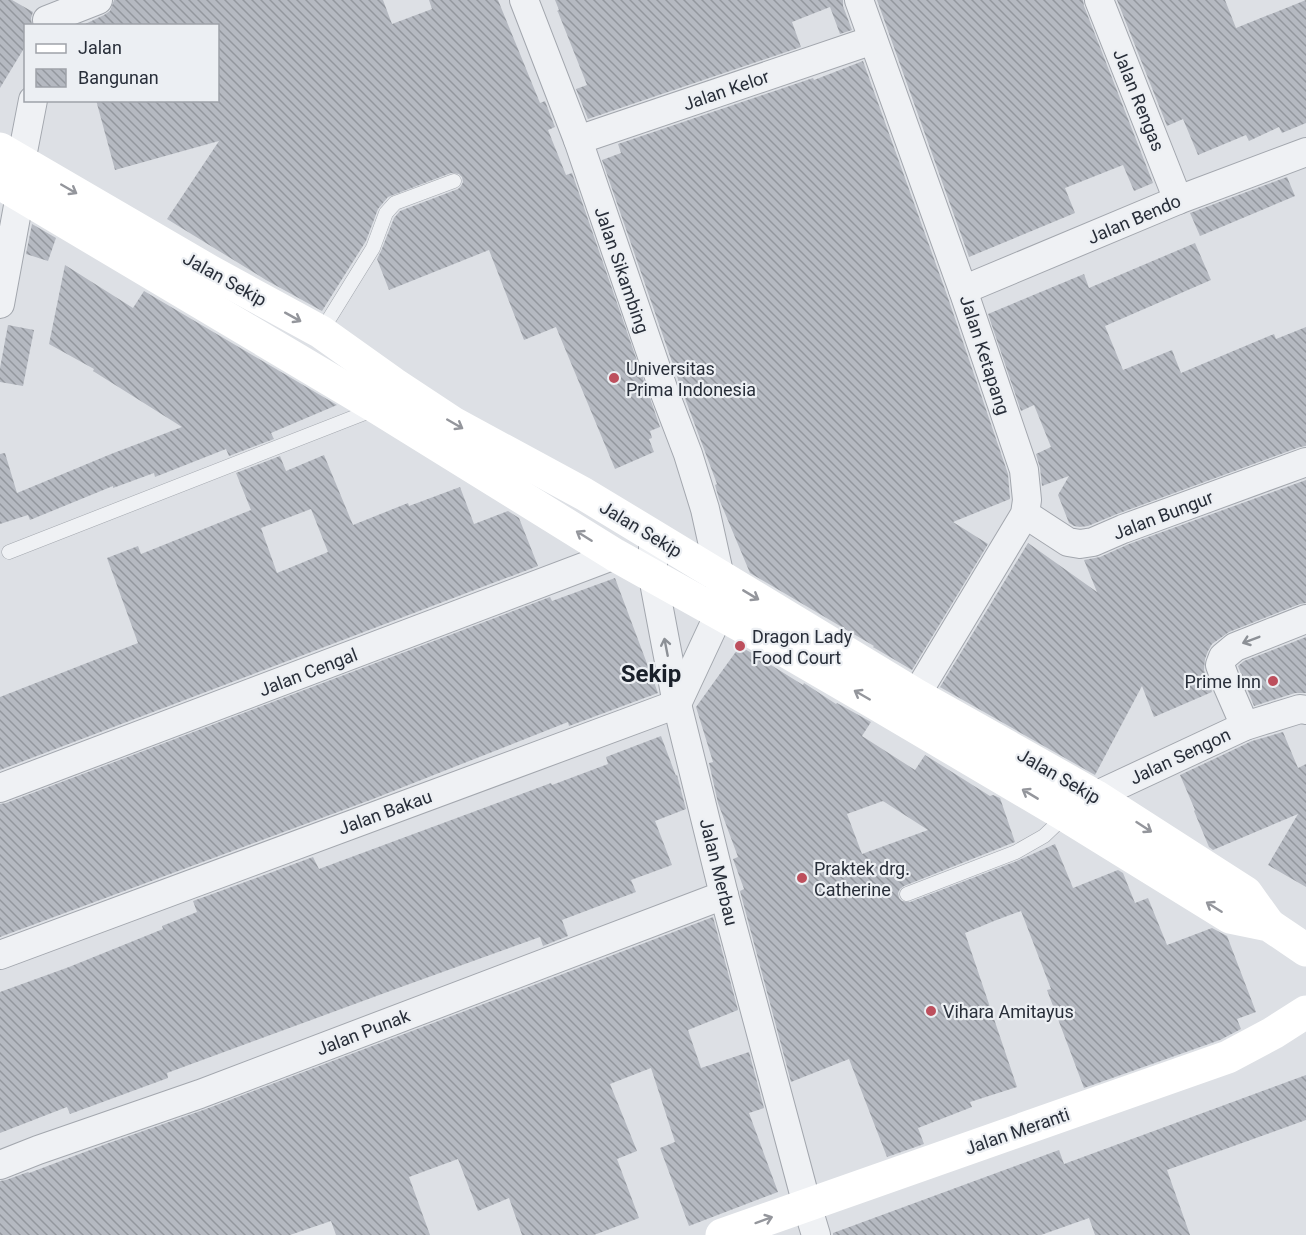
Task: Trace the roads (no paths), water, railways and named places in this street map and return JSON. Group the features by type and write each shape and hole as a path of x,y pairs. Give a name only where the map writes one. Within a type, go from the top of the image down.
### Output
{"street":[{"path":"48,15 98,0"},
{"name":"Jalan Sikambing","path":"524,0 578,140 664,391 688,454 705,509 720,577 719,614"},
{"name":"Jalan Ketapang","path":"859,0 963,290 1024,470 1027,500 1025,514"},
{"name":"Jalan Rengas","path":"1099,0 1178,200"},
{"name":"Jalan Kelor","path":"578,140 873,40"},
{"path":"0,304 10,172 32,102"},
{"name":"Jalan Bendo","path":"963,290 1178,200 1306,152"},
{"name":"Jalan Sekip","path":"10,172 211,272 321,332 386,396 615,555 870,700 1065,815 1230,917 1269,925"},
{"name":"Jalan Sekip","path":"10,172 301,363 453,423 584,494 916,695 1095,796 1246,893 1269,925 1306,950"},
{"path":"301,363 321,332"},
{"name":"Jalan Bungur","path":"1025,514 1068,542 1080,544 1093,542 1306,462"},
{"path":"916,695 1025,514"},
{"name":"Jalan Merbau","path":"653,536 652,577 677,704 724,895 812,1220"},
{"name":"Jalan Cengal","path":"0,788 615,555"},
{"path":"677,704 719,614"},
{"name":"Jalan Sengon","path":"1065,815 1095,796 1245,726 1220,665 1222,657 1235,647 1306,619"},
{"name":"Jalan Bakau","path":"0,955 677,704"},
{"path":"1245,726 1300,709 1306,710"},
{"name":"Jalan Punak","path":"0,1165 200,1094 724,895"},
{"name":"Jalan Meranti","path":"722,1235 812,1220 1228,1057 1306,1012"}],"lane":[{"path":"321,332 373,248 386,213 395,203 454,181"},
{"path":"9,552 386,396"},
{"path":"907,894 1016,852 1044,836 1065,815"}],"place":[{"name":"Universitas Prima Indonesia","path":"614,378"},
{"name":"Dragon Lady Food Court","path":"740,646"},
{"name":"Prime Inn","path":"1273,681"},
{"name":"Praktek drg. Catherine","path":"802,878"},
{"name":"Vihara Amitayus","path":"931,1011"}],"district":[{"name":"Sekip","path":"651,674"}]}
